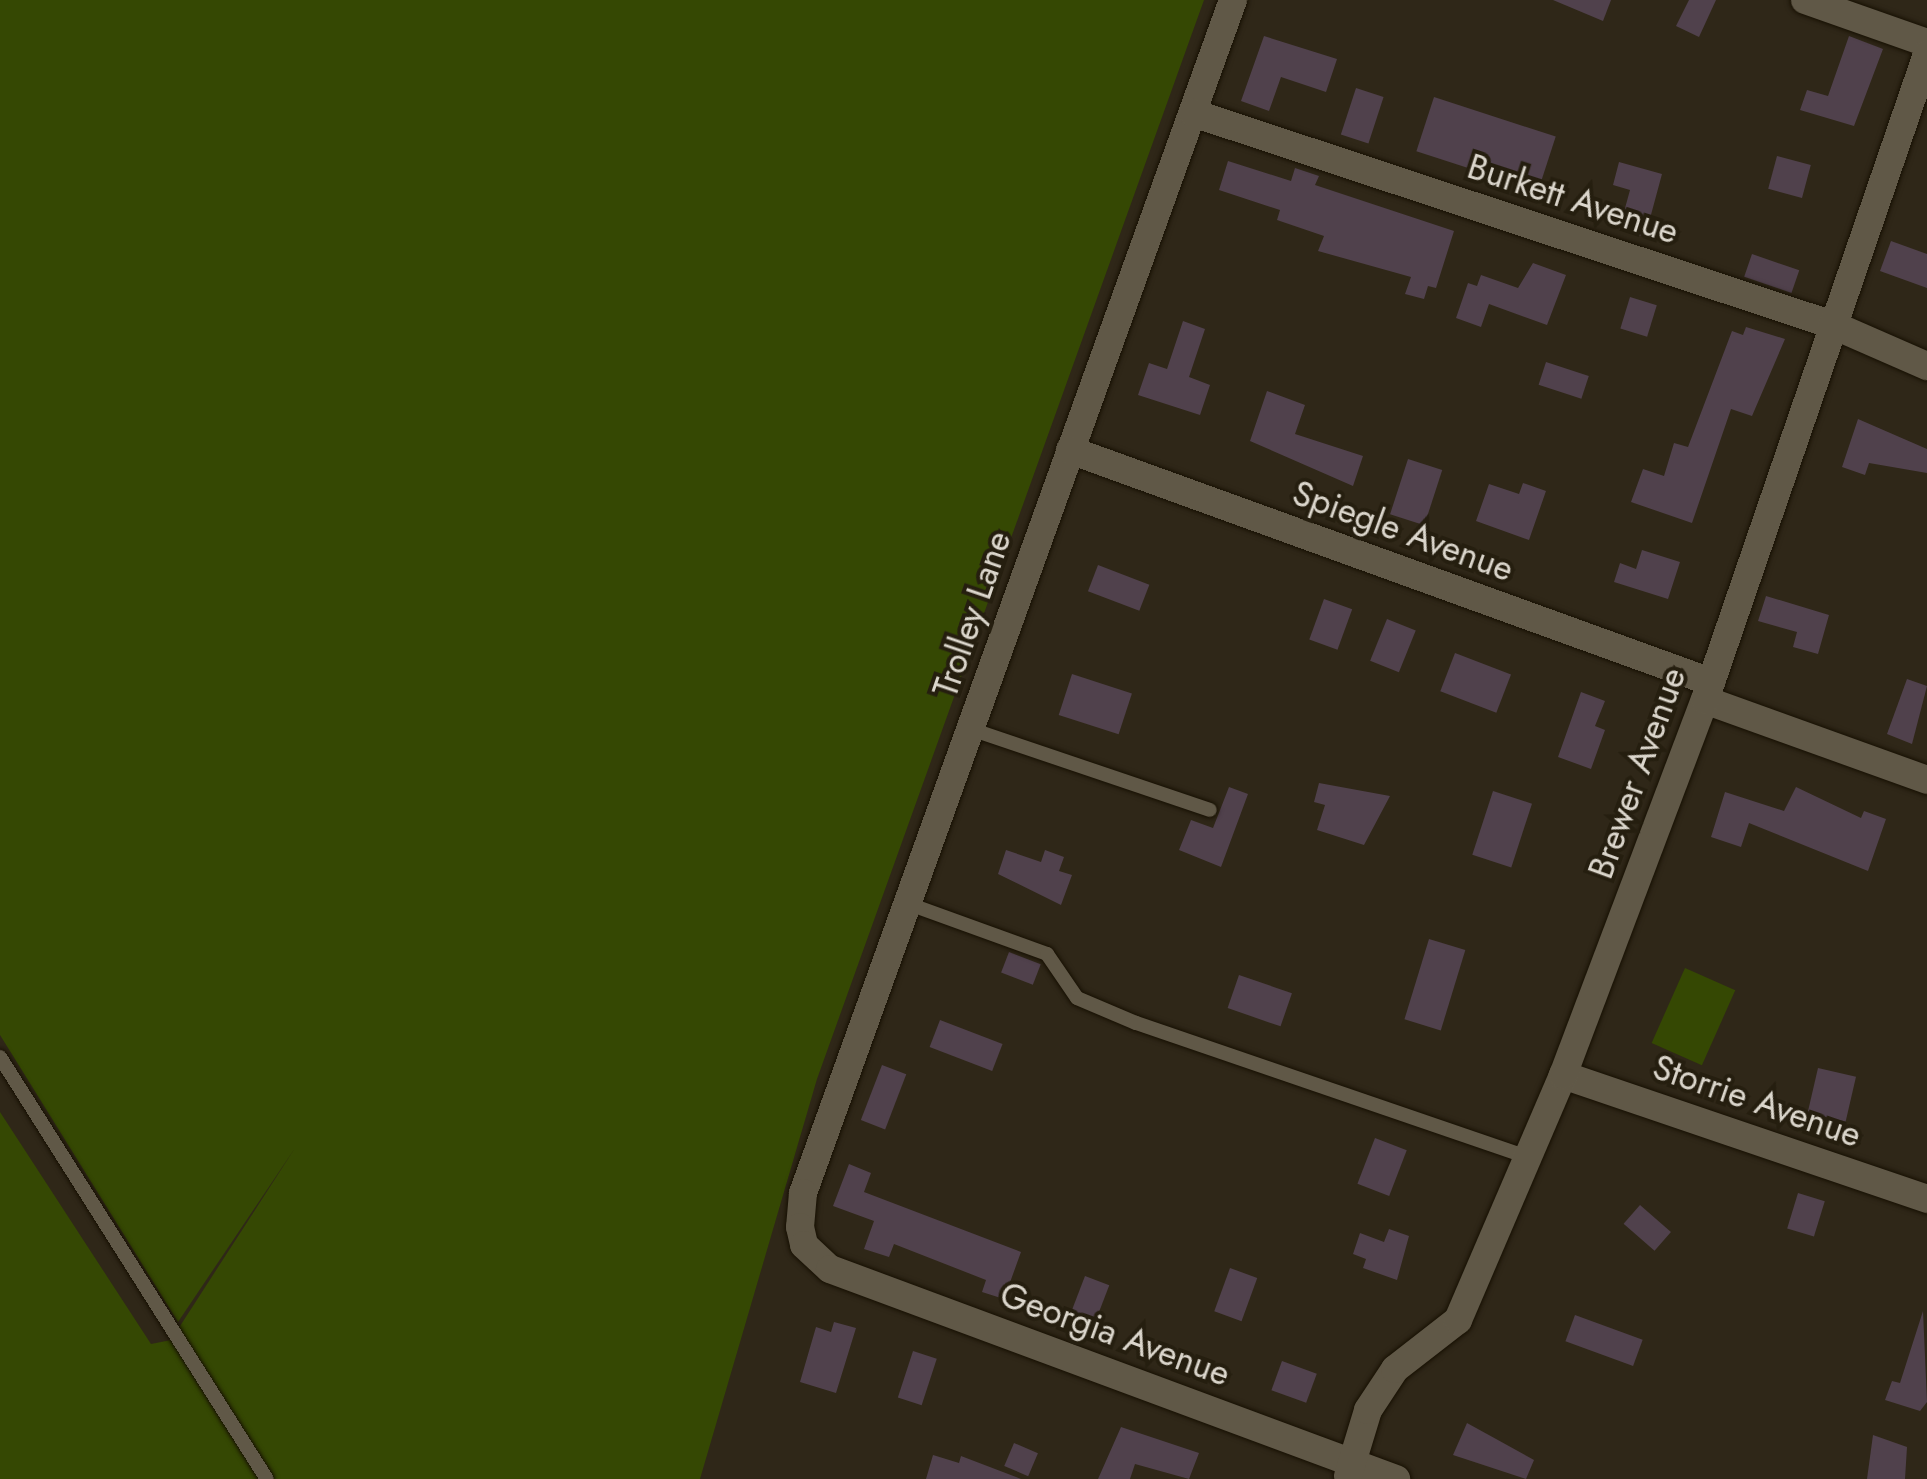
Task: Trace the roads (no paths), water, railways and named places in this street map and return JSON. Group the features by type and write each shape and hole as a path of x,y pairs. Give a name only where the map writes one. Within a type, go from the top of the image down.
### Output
{"street":[{"name":"Trolley Lane","path":"813,1253 800,1227 804,1193 1233,0"},
{"path":"1805,0 1927,42"},
{"name":"Brewer Avenue","path":"1350,1470 1368,1410 1395,1369 1458,1320 1563,1075 1708,691 1927,54"},
{"name":"Burkett Avenue","path":"1192,113 1833,325 1927,366"},
{"name":"Spiegle Avenue","path":"1070,450 1708,691 1927,780"},
{"name":"Storrie Avenue","path":"1563,1075 1927,1199"},
{"name":"Georgia Avenue","path":"813,1253 830,1270 1350,1470 1396,1479"}],"lane":[{"path":"971,729 1210,810"},
{"path":"909,904 1047,954 1077,998 1136,1023 1528,1158"},
{"path":"0,1057 267,1479"}]}
